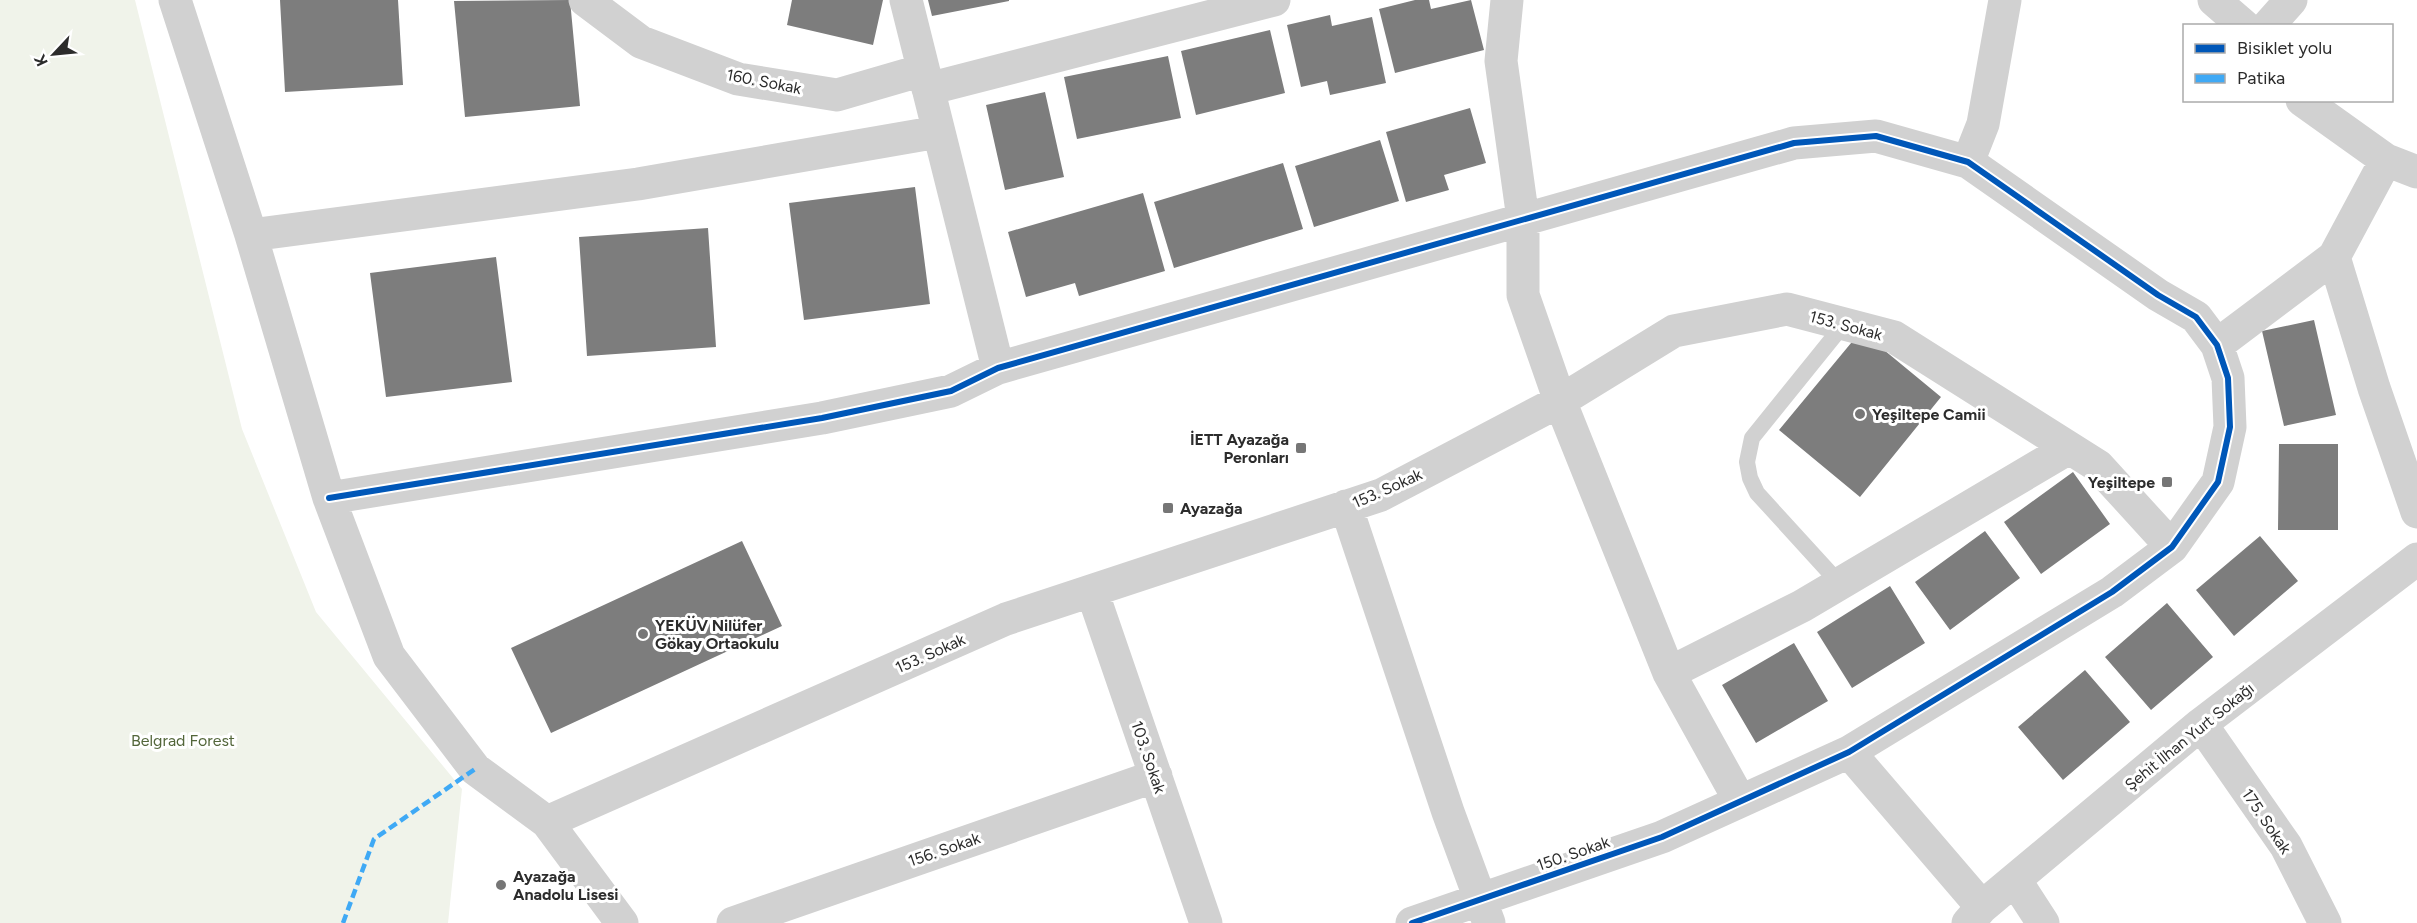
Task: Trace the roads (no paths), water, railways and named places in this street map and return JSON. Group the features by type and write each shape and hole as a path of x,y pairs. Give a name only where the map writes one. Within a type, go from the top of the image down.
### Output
{"street":[{"path":"175,0 250,235 329,498 389,656 475,769 547,822 622,923"},
{"name":"160. Sokak","path":"585,0 641,42 738,79 837,95 925,79 1274,0"},
{"path":"906,0 998,368"},
{"path":"1507,0 1501,61 1523,219 1524,295 1560,401 1670,673 1740,801"},
{"path":"1968,162 1983,124 2005,0"},
{"path":"2214,0 2242,24"},
{"path":"2270,24 2291,0"},
{"path":"2305,102 2386,160 2417,172"},
{"path":"250,235 638,184 938,132"},
{"name":"150. Sokak","path":"329,498 822,418 951,391 998,368 1794,143 1876,136 1968,162 2148,288 2196,317 2217,345 2228,378 2230,427 2218,482 2172,547 2112,592 1849,752 1662,837 1485,911 1412,923"},
{"path":"2217,345 2334,257 2386,160"},
{"path":"2334,257 2374,388 2417,512"},
{"name":"153. Sokak","path":"547,822 1006,619 1381,495 1560,401 1674,331 1787,309 1894,337 2098,466 2172,547"},
{"path":"1670,673 1802,606 2069,448"},
{"path":"1346,506 1444,801 1485,911"},
{"name":"Şehit İlhan Yurt Sokağı","path":"1975,915 2201,724 2417,559"},
{"name":"103. Sokak","path":"1092,591 1206,923"},
{"name":"175. Sokak","path":"2201,724 2286,846 2325,923"},
{"path":"1849,752 1975,915"},
{"name":"156. Sokak","path":"733,923 1156,776"},
{"path":"2015,880 2043,923"}],"lane":[{"path":"1840,584 1757,493 1750,478 1747,462 1752,438 1844,324"}],"place":[{"name":"Yeşiltepe Camii","path":"1860,414"},
{"name":"İETT Ayazağa Peronları","path":"1301,448"},
{"name":"Yeşiltepe","path":"2167,482"},
{"name":"Ayazağa","path":"1168,508"},
{"name":"YEKÜV Nilüfer Gökay Ortaokulu","path":"643,634"},
{"name":"Ayazağa Anadolu Lisesi","path":"501,885"}],"park label":[{"name":"Belgrad Forest","path":"183,740"}]}
